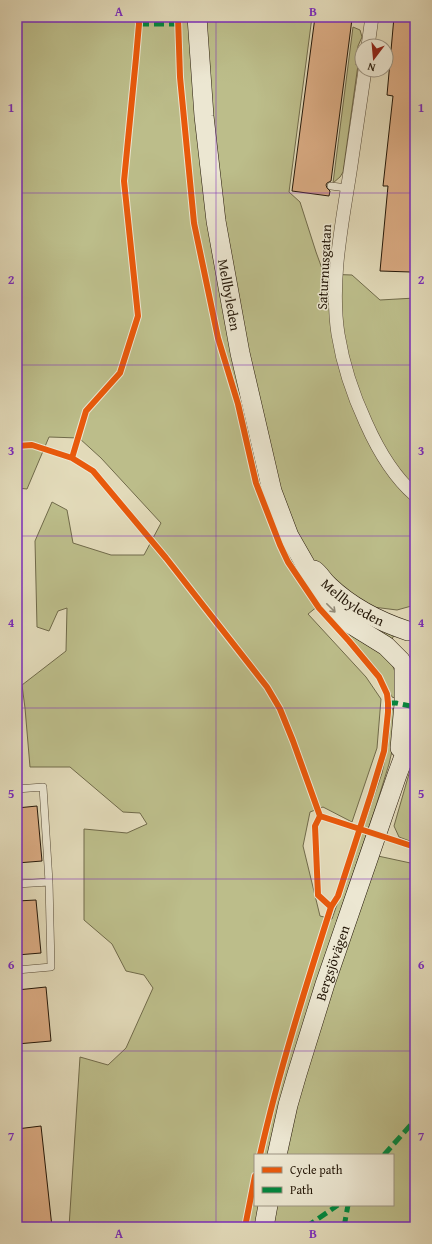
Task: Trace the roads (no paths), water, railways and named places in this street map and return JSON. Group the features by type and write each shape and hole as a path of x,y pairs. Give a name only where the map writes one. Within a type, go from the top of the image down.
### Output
{"main road":[{"name":"Mellbyleden","path":"197,17 206,146 224,274 240,354 272,491 289,536 305,564 307,578 322,599 344,620 386,646 406,669"},
{"name":"Mellbyleden","path":"305,564 316,571 328,586 357,609 377,619 411,628"},
{"name":"Bergsjövägen","path":"397,775 406,669 399,650 402,640 411,628"},
{"name":"Bergsjövägen","path":"277,1154 295,1080 323,992 397,775 415,727"},
{"path":"264,1227 268,1206"}],"street":[{"path":"369,38 372,18"},
{"name":"Saturnusgatan","path":"364,78 340,234 335,297 338,334 346,371 357,403 376,444 394,473 415,495"}],"lane":[{"path":"357,17 372,18"},
{"path":"330,186 347,188"},
{"path":"17,789 42,787 49,882 51,967 17,970"},
{"path":"17,884 49,882"}]}
